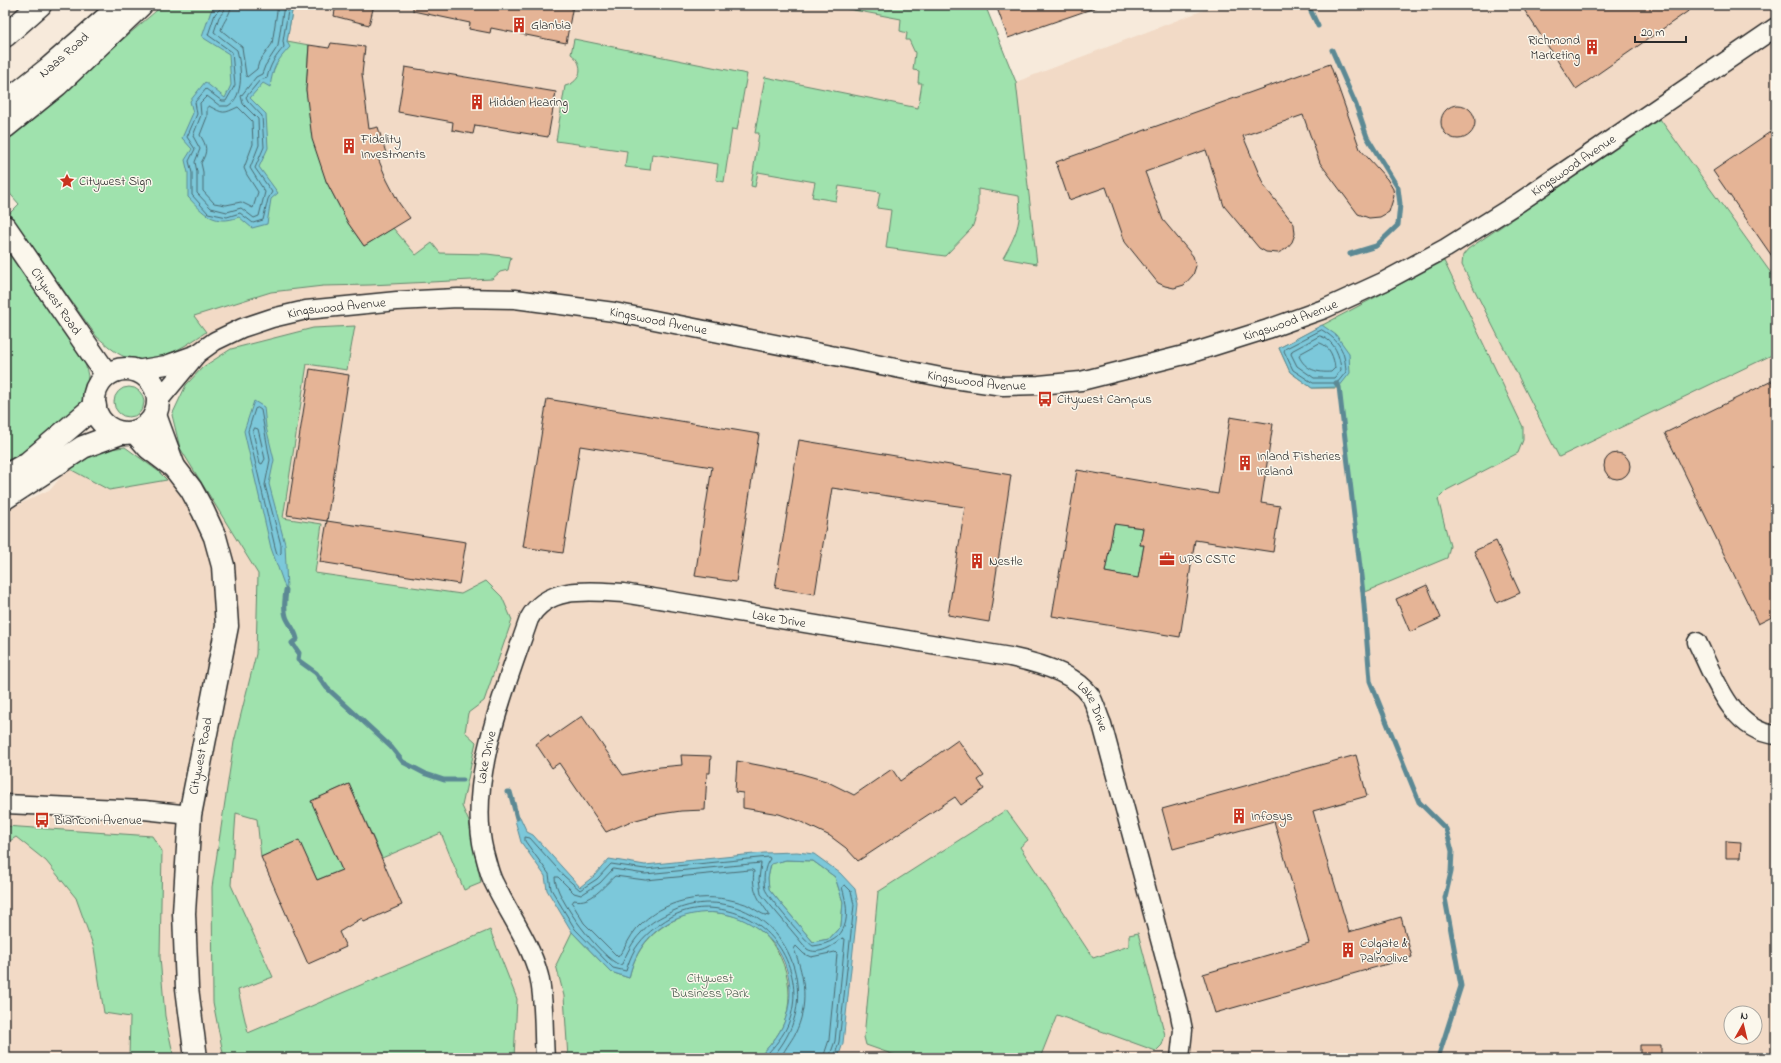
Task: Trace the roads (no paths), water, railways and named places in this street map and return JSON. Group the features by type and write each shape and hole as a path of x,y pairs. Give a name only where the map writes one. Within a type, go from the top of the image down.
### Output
{"main road":[{"path":"5,36 40,5"},
{"name":"Naas Road","path":"5,103 48,69 121,5"},
{"path":"5,127 57,85 141,5"},
{"name":"Citywest Road","path":"5,227 107,375"},
{"path":"5,498 83,447 128,432 143,429 150,423 157,408 157,390 152,381 145,374 136,370 116,370 107,375 97,388 94,406 103,423 111,430 128,432"},
{"path":"5,476 28,463 94,406"},
{"name":"Citywest Road","path":"157,408 174,467"},
{"name":"Citywest Road","path":"128,432 174,467 190,489 203,511 215,537 223,566 226,600 226,626 190,815 184,913 187,988 196,1058"}],"street":[{"name":"Kingswood Avenue","path":"136,370 166,365 197,354 215,341 242,328 272,318 306,310 396,301 458,298 515,299 614,312 946,378 1003,386 1039,386 1081,381 1192,354 1324,309 1383,282 1446,248 1518,203 1776,27"},
{"name":"Kingswood Avenue","path":"157,408 197,354"},
{"name":"Lake Drive","path":"545,1058 539,977 519,929 493,882 484,850 480,807 483,770 489,745 502,700 529,619 533,611 541,603 556,596 581,591 623,593 1010,657 1030,661 1062,673 1078,684 1090,695 1102,724 1179,1010 1183,1030 1180,1058"},
{"path":"1697,642 1720,689 1736,715 1754,728 1768,734 1776,735"},
{"path":"5,804 144,810 190,815"},
{"name":"Lake Drive","path":"538,1058 544,1037"}],"water":[{"path":"218,5 293,5 287,42 290,47 276,65 272,74 270,87 263,83 250,98 266,114 268,148 259,167 278,193 271,199 267,224 252,228 239,217 223,220 210,217 199,209 188,197 188,173 185,160 192,149 182,138 193,113 190,101 205,82 225,98 231,85 229,54 202,37 211,11"},
{"path":"1322,325 1336,335 1349,353 1350,373 1339,387 1312,388 1290,372 1279,348"},
{"path":"254,401 264,407 266,427 274,460 269,484 285,544 286,590 271,548 244,431"},
{"path":"520,817 527,832 533,835 580,887 594,876 609,859 645,865 764,853 797,852 814,854 840,873 855,889 858,904 843,1043 838,1058 767,1058 763,1053 777,1036 786,1017 790,991 786,967 776,947 760,930 740,919 717,913 693,914 668,923 654,933 642,946 634,961 629,978 611,972 572,932 547,890 545,876 521,842 515,820","holes":["786,860 813,861 835,877 843,902 841,926 829,939 813,942 769,889 768,878 771,864"]}],"waterway":[{"path":"1308,5 1318,26"},
{"path":"1332,50 1356,105 1367,137 1398,188 1400,204 1398,225 1376,246 1350,254"},
{"path":"1336,383 1339,387 1363,593 1370,681 1419,802 1446,829 1452,851 1451,872 1445,898 1461,986 1438,1058"},
{"path":"286,590 285,612 297,639 292,643 299,653 298,660 316,673 327,688 391,747 403,762 426,774 444,780 463,780"},
{"path":"507,792 510,792 517,818"}],"place":[{"name":"Glanbia","path":"519,25"},
{"name":"Richmond Marketing","path":"1592,47"},
{"name":"Hidden Hearing","path":"477,102"},
{"name":"Fidelity Investments","path":"349,146"},
{"name":"Citywest Sign","path":"67,181"},
{"name":"Citywest Campus","path":"1045,399"},
{"name":"Inland Fisheries Ireland","path":"1245,463"},
{"name":"UPS CSTC","path":"1167,559"},
{"name":"Nestle","path":"977,561"},
{"name":"Infosys","path":"1239,816"},
{"name":"Bianconi Avenue","path":"42,820"},
{"name":"Colgate & Palmolive","path":"1348,950"}],"park label":[{"name":"Citywest Business Park","path":"710,986"}]}
